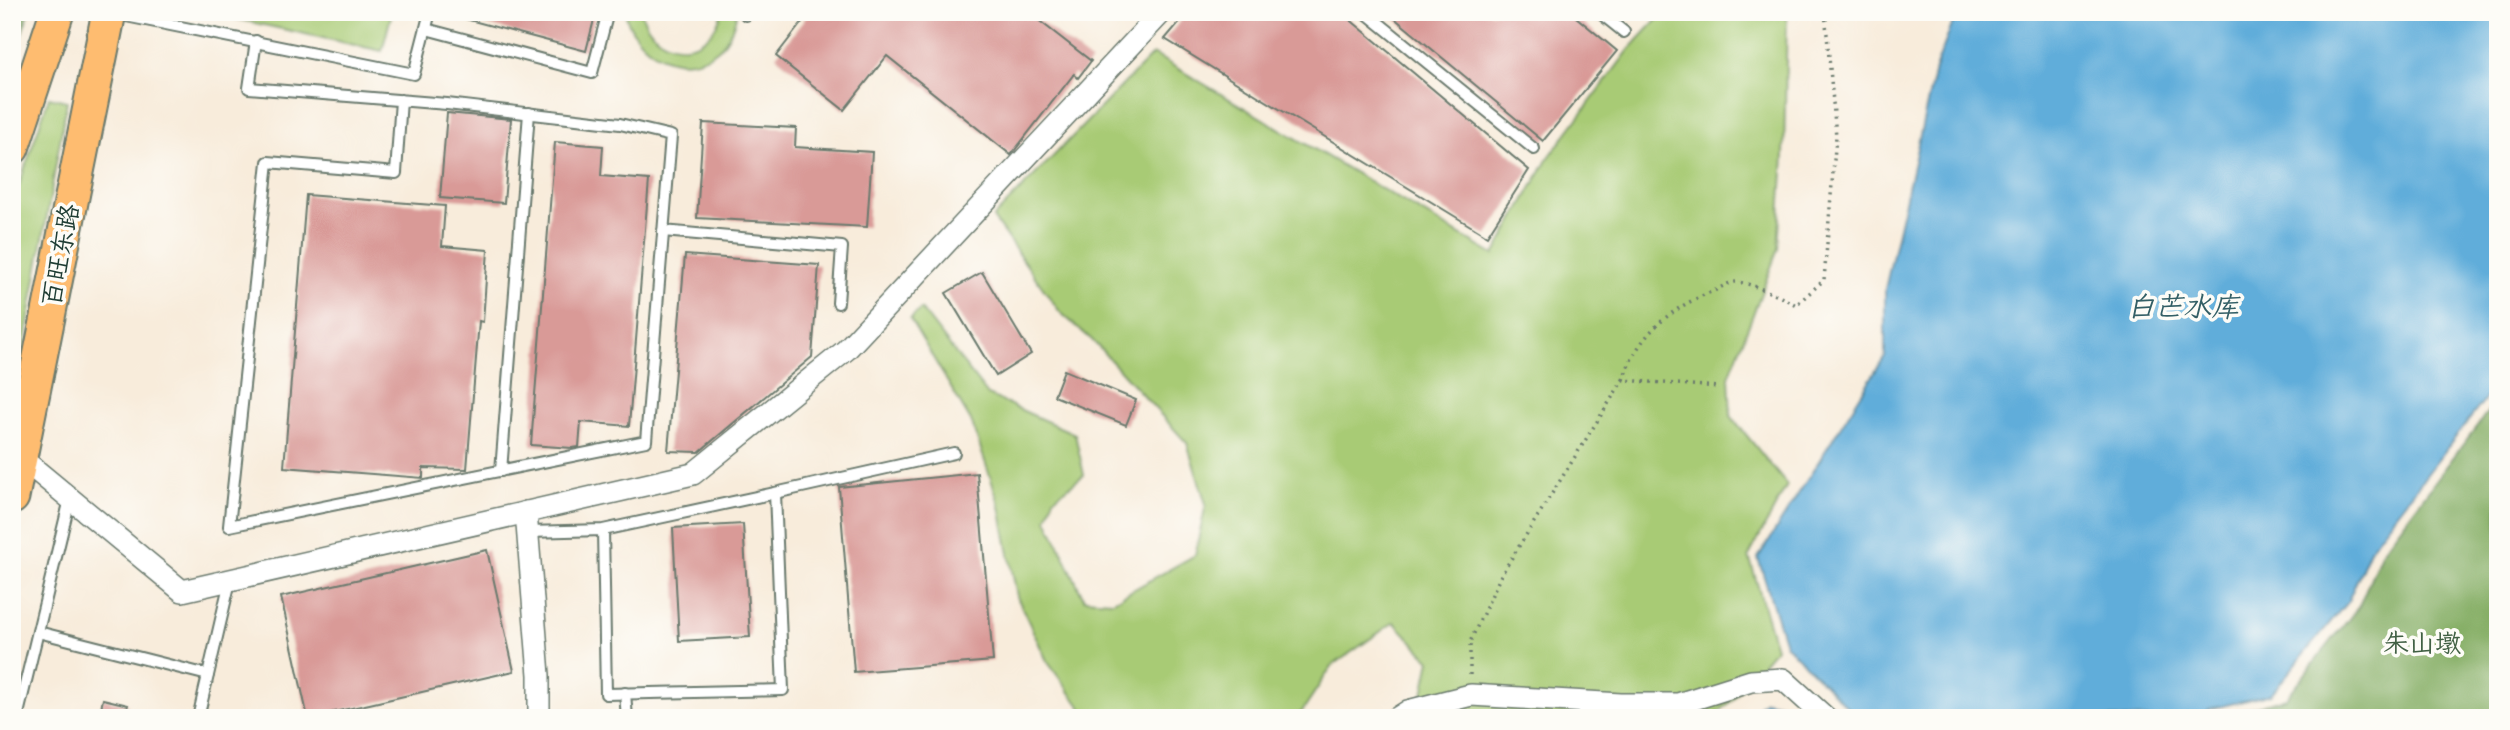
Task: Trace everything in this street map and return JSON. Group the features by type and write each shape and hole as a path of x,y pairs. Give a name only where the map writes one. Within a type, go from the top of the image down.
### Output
{"main road":[{"path":"58,12 62,22 82,30 93,28 109,12"},
{"path":"12,148 58,12"},
{"name":"百旺东路","path":"12,497 109,12"}],"street":[{"path":"20,457 182,591 527,522 692,474 846,350 1161,12"},
{"path":"527,522 539,676 539,718"},
{"path":"1397,718 1408,712 1471,695 1621,704 1678,704 1751,681 1783,679 1826,718"}],"lane":[{"path":"109,12 414,74 430,12"},
{"path":"426,29 592,73 608,12"},
{"path":"1365,12 1534,149"},
{"path":"1599,12 1624,32"},
{"path":"256,41 249,88 401,100 529,113 620,124 671,136 646,441 229,526 268,162 396,173 401,100"},
{"path":"500,471 529,113"},
{"path":"663,231 842,247 838,303"},
{"path":"527,522 603,530 954,453"},
{"path":"603,530 606,694 783,690 775,493"},
{"path":"17,718 70,499"},
{"path":"198,718 230,580"},
{"path":"38,632 208,675"},
{"path":"625,694 627,718"}],"path":[{"path":"1471,695 1470,642 1500,575 1623,380 1630,359 1654,326 1708,292 1735,282 1777,295 1797,305 1824,280 1836,136 1825,12"},
{"path":"1623,380 1718,387"}],"green space":[{"path":"12,12 29,12 12,62"},
{"path":"205,12 392,12 382,51"},
{"path":"625,12 641,12 648,27 658,37 669,44 682,46 706,38 722,12 737,12 730,33 716,51 702,58 674,61 649,49 638,39"},
{"path":"1664,12 1787,12 1784,156 1778,249 1729,377 1731,416 1787,485 1749,556 1776,648 1729,703 1712,718 1418,718 1430,660 1394,622 1332,666 1301,713 1285,718 1081,718 1085,713 1047,661 1017,597 1000,506 972,423 910,319 921,309 988,395 1075,434 1084,475 1054,498 1047,519 1084,599 1113,601 1195,555 1206,504 1187,443 1092,340 1060,312 993,218 1153,54 1494,255 1547,160 1629,50"},
{"path":"49,97 67,101 23,352 12,398 12,206"},
{"name":"朱山墩","path":"2498,398 2498,718 2214,718 2286,698 2359,606 2381,553"}],"water":[{"name":"白芒水库","path":"1957,12 2498,12 2498,302 2493,327 2497,362 2489,394 2372,545 2348,601 2271,694 2210,709 2198,718 1858,718 1785,644 1758,558 1885,356 1885,289 1935,69"},
{"path":"1765,701 1780,704 1808,718 1746,718"}],"building":[{"path":"459,12 596,12 586,51 458,17"},
{"path":"810,12 1028,12 1091,61 1078,78 1074,74 1011,155 887,56 844,110 776,56"},
{"path":"1188,12 1341,12 1529,170 1487,236 1165,39"},
{"path":"1387,12 1570,12 1617,51 1543,141"},
{"path":"447,113 511,119 504,203 440,198"},
{"path":"703,123 796,128 795,147 872,152 867,227 697,218"},
{"path":"555,142 603,146 601,176 649,180 629,426 581,422 579,447 572,448 531,445"},
{"path":"306,195 445,206 442,246 488,250 483,322 479,321 467,469 423,468 423,478 284,467"},
{"path":"685,255 819,265 812,357 699,452 668,451"},
{"path":"982,272 1031,354 996,376 946,293"},
{"path":"1064,370 1136,400 1126,425 1054,396"},
{"path":"977,473 993,661 854,672 839,487"},
{"path":"743,524 750,637 679,641 673,528"},
{"path":"487,550 514,671 308,718 281,597"},
{"path":"103,699 128,705 124,718 99,718"}]}
